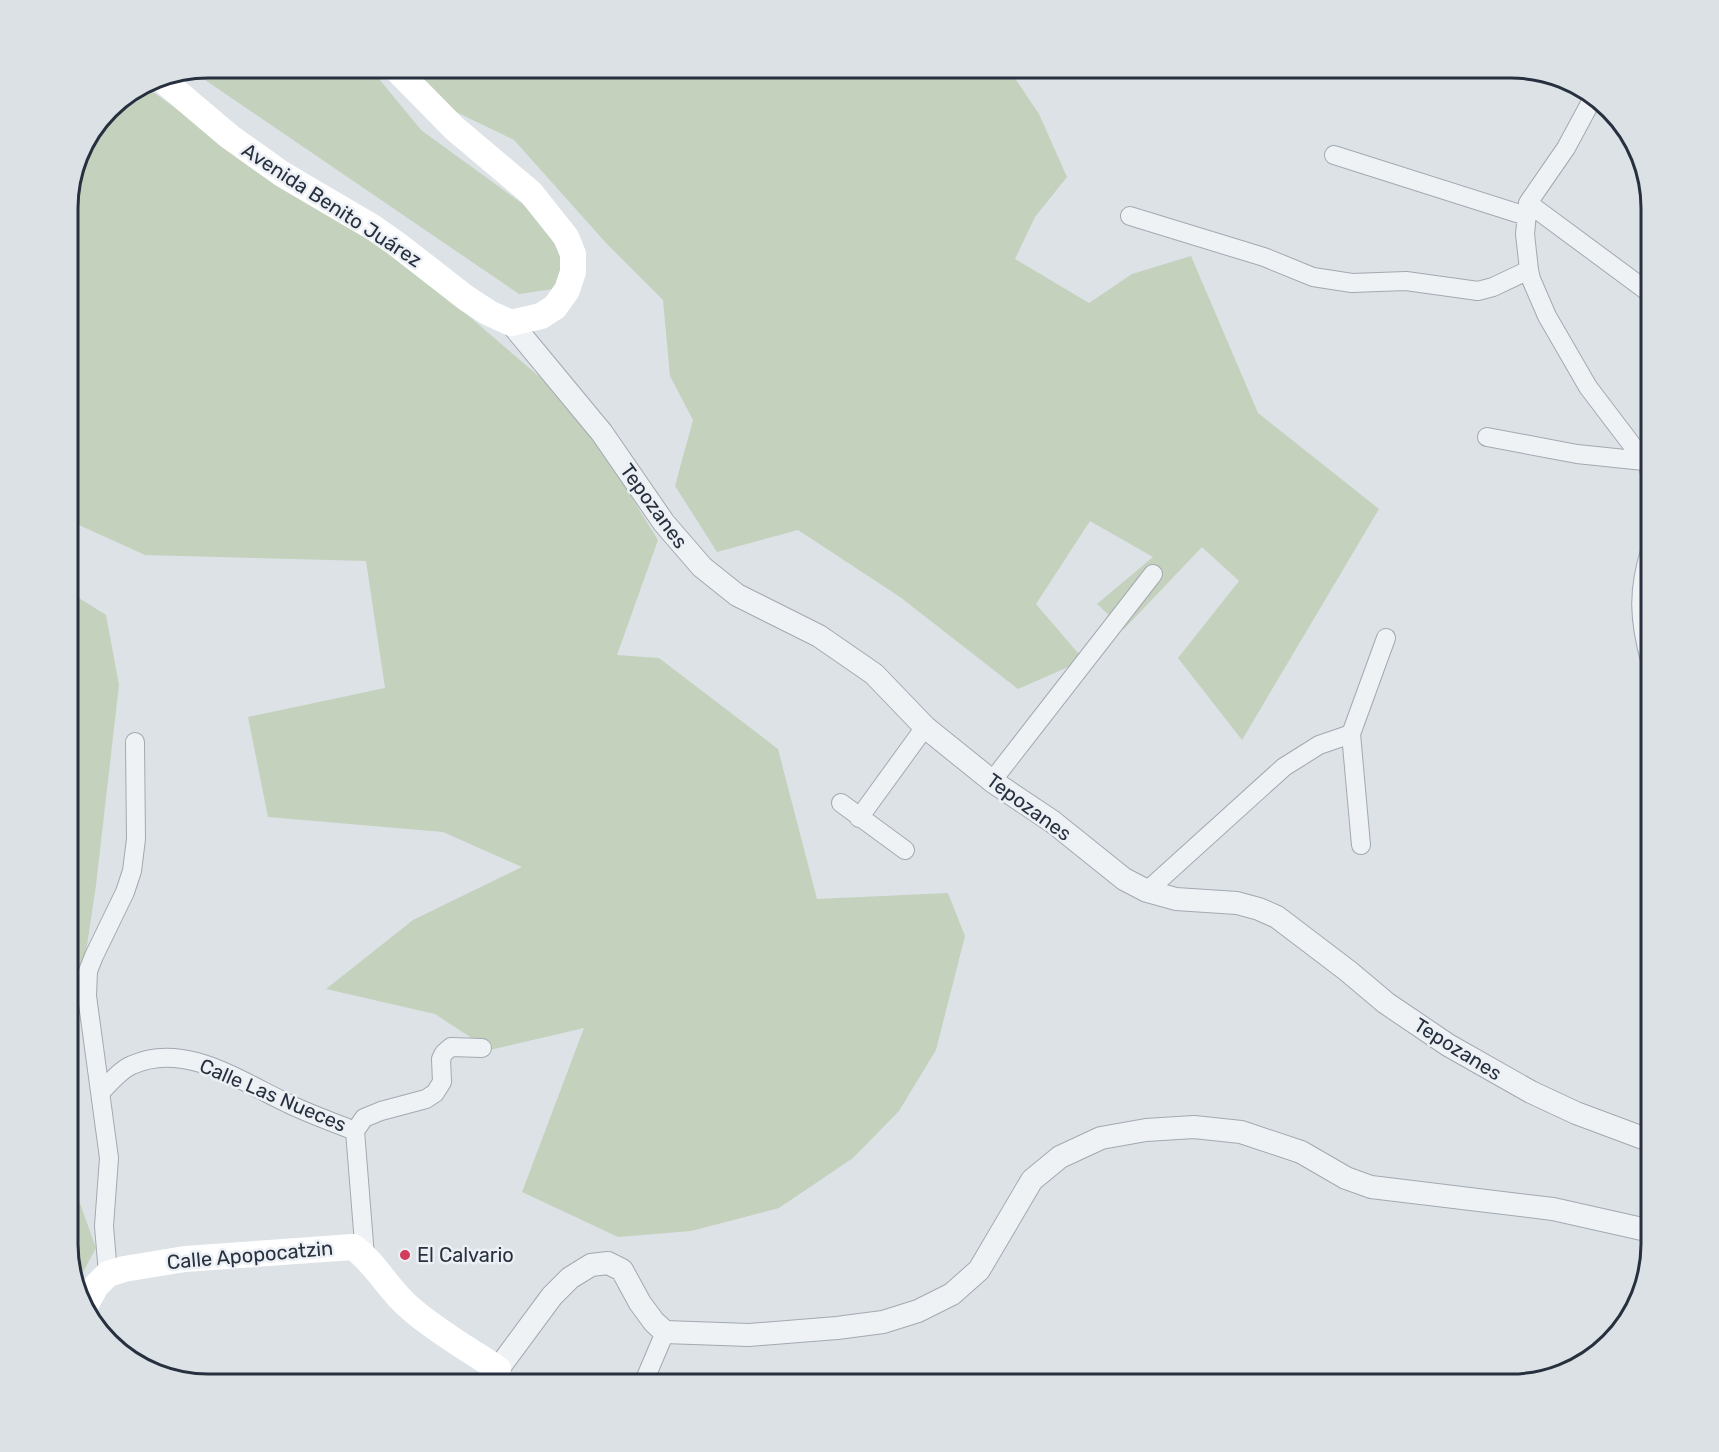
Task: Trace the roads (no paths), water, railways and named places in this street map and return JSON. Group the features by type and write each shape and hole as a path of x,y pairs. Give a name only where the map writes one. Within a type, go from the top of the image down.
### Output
{"main road":[{"path":"405,78 454,128 531,193 566,237 573,254 573,272 567,290 555,307 541,316 511,323"},
{"name":"Avenida Benito Juárez","path":"168,84 230,137 282,174 374,228 466,298 489,313 511,323"},
{"name":"Calle Apopocatzin","path":"108,1274 124,1269 185,1259 328,1248 353,1247 365,1256"},
{"path":"365,1256 409,1308 447,1335 492,1374"},
{"path":"89,1298 96,1286 108,1274"}],"street":[{"path":"1589,105 1566,148 1527,209 1525,234 1529,270 1547,316 1577,369 1641,459"},
{"path":"1334,155 1527,209 1641,287"},
{"path":"1130,216 1264,257 1312,277 1352,283 1406,281 1478,291 1493,287 1529,270"},
{"name":"Tepozanes","path":"511,323 602,433 664,523 702,567 737,596 819,636 866,668 925,727 992,781 1053,822 1124,879 1147,891 1176,899 1238,903 1277,917 1386,1003 1448,1045 1531,1092 1576,1113 1641,1136"},
{"path":"1486,437 1641,468"},
{"path":"992,781 1153,574"},
{"path":"1361,845 1351,734 1386,638"},
{"path":"859,818 925,727"},
{"path":"1147,891 1284,766 1319,745 1351,734"},
{"path":"108,1274 104,1226 109,1158 87,982 93,956 125,892 132,871 136,839 135,742"},
{"path":"841,803 904,850"},
{"name":"Calle Las Nueces","path":"101,1092 124,1069 133,1064 171,1056 202,1062 291,1105 355,1131 364,1118 426,1099 435,1093 442,1082 441,1059 451,1047 482,1048"},
{"path":"497,1374 552,1296 570,1278 591,1265 608,1263 622,1270 649,1316 665,1332 749,1335 837,1328 883,1322 918,1311 952,1294 980,1270 1032,1180 1060,1157 1101,1138 1146,1130 1194,1127 1241,1132 1301,1152 1346,1178 1371,1187 1553,1209 1641,1229"},
{"path":"355,1131 365,1256"},
{"path":"647,1374 665,1332"}],"place":[{"name":"El Calvario","path":"405,1255"}]}
